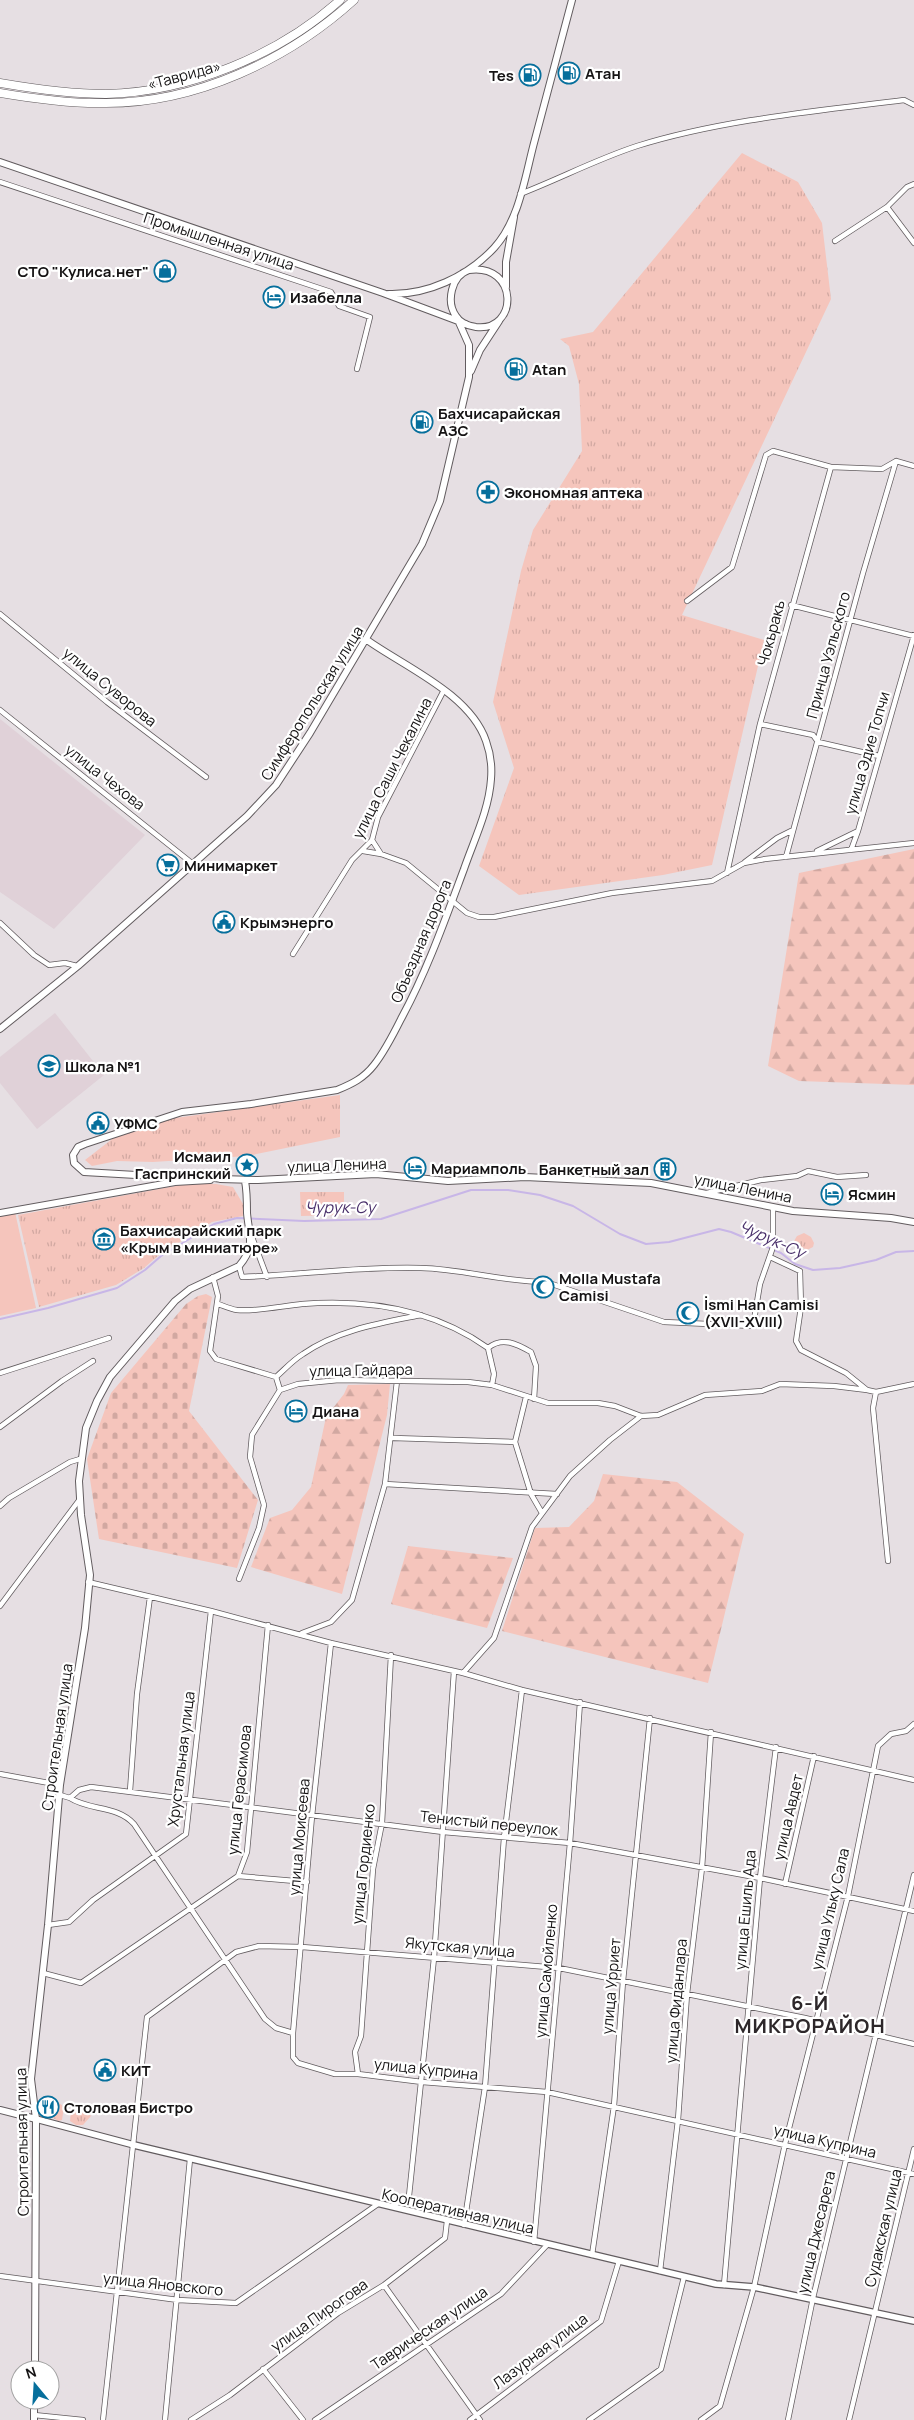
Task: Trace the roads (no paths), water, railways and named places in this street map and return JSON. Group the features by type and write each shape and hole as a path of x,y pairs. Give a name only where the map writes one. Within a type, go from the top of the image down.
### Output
{"highway":[{"name":"«Таврида»","path":"0,83 60,92 107,94 159,88 182,83 212,74 265,50 305,27 340,0"},
{"name":"«Таврида»","path":"0,93 59,101 107,103 160,98 184,92 238,74 291,47 339,14 354,0"}],"main road":[{"path":"0,162 164,220 383,293 461,322 485,327 499,321 506,309 506,262 516,207 572,0"},
{"path":"383,293 407,294 428,290 464,272 494,248 505,231 516,207"},
{"path":"461,322 452,305 451,296 453,286 464,272 479,270 492,273 500,278 507,290"},
{"name":"Симферопольская улица","path":"0,1029 78,966 194,864 247,816 276,785 367,640 422,544 440,501 469,377 480,350 499,321"},
{"name":"Симферопольская улица","path":"461,322 470,349 469,377"},
{"name":"Объездная дорога","path":"222,1179 200,1176 84,1172 74,1163 73,1155 78,1147 163,1116 318,1094 354,1084 374,1065 395,1032 420,983 485,810 491,778 486,740 479,726 459,701 367,640"},
{"name":"улица Ленина","path":"0,1213 175,1182 376,1174 448,1181 525,1177 651,1183 773,1208 859,1218 892,1218 914,1222"},
{"path":"239,1266 249,1250 252,1237 247,1214 245,1180"},
{"name":"Строительная улица","path":"34,2360 36,2119 31,2079 48,1925 60,1785 84,1628 90,1566 81,1515 80,1459 86,1428 97,1401 110,1377 175,1300 190,1289 239,1266"},
{"name":"Кооперативная улица","path":"0,2110 36,2119"}],"street":[{"path":"520,194 635,147 685,133 786,115 904,100 914,104"},
{"name":"Промышленная улица","path":"0,182 331,292 339,306 370,317 357,369"},
{"path":"835,241 887,207 907,187 914,184"},
{"path":"887,207 914,243"},
{"path":"687,600 732,568 766,455 773,451 831,467 882,469 896,461 914,466"},
{"name":"Принца Уэльского","path":"786,857 850,620 896,461"},
{"name":"Чокъракъ","path":"727,873 760,724 791,605 831,467"},
{"path":"791,605 914,636"},
{"name":"улица Суворова","path":"0,614 107,702 206,777"},
{"name":"улица Эдие Топчи","path":"814,853 858,831 914,636"},
{"name":"улица Саши Чекалина","path":"293,954 352,860 372,840 378,817 444,690"},
{"name":"улица Чехова","path":"0,710 194,864"},
{"path":"760,724 813,735 818,742 879,756"},
{"path":"363,851 381,854 406,864 444,892 452,902 467,913 479,917 494,917 612,893 701,884 712,881 744,863 777,838 793,830"},
{"path":"851,850 858,831"},
{"path":"372,840 381,854"},
{"path":"744,863 814,853 914,843"},
{"path":"0,923 34,956 50,965 65,963 78,966"},
{"path":"706,1193 761,1180 797,1176 808,1171 837,1177 866,1175"},
{"path":"239,1266 242,1277 421,1268 457,1271 546,1282 664,1322 753,1326 760,1284 773,1247 773,1208"},
{"path":"252,1237 267,1276"},
{"path":"771,1255 800,1271 801,1307 796,1340 801,1350 846,1373 867,1390"},
{"path":"213,1277 218,1304 210,1351 216,1359 276,1377 280,1390 252,1435 250,1457 264,1505 259,1528 239,1579"},
{"path":"218,1304 237,1310 305,1304 371,1304 424,1315 466,1333 488,1348 494,1374 492,1385"},
{"name":"улица Гайдара","path":"276,1377 302,1354 328,1339 380,1324 424,1315"},
{"path":"0,1374 109,1338"},
{"path":"488,1348 494,1343 505,1341 518,1344 531,1352 536,1366 534,1399"},
{"path":"0,1427 62,1381 93,1362"},
{"name":"улица Гайдара","path":"280,1390 298,1384 339,1380 468,1382 492,1385 548,1403 598,1403 615,1406 641,1416"},
{"path":"302,1634 331,1622 352,1600 386,1484 398,1381"},
{"path":"463,1673 494,1638 532,1527 570,1476 610,1440 641,1416 658,1415 705,1395 762,1391 780,1384 834,1386 876,1392 914,1384"},
{"path":"876,1392 873,1408 888,1561"},
{"path":"526,1397 515,1442 531,1494 542,1513"},
{"path":"392,1438 515,1442"},
{"path":"0,1506 9,1498 70,1462 80,1459"},
{"path":"386,1484 556,1494"},
{"path":"0,1606 80,1498"},
{"path":"88,1582 211,1611 331,1643 463,1673 522,1690 914,1780"},
{"path":"130,1792 138,1694 150,1597"},
{"name":"Хрустальная улица","path":"48,1925 69,1922 93,1900 186,1834 211,1611"},
{"name":"улица Герасимова","path":"43,1973 80,1983 191,1910 238,1876 247,1852 268,1626"},
{"name":"улица Моисеева","path":"293,2033 312,1816 331,1643"},
{"name":"улица Гордиенко","path":"358,2074 355,2052 360,2036 368,1952 372,1870 382,1823 391,1656"},
{"path":"391,2207 409,2196 434,1958 454,1671"},
{"path":"464,2225 485,2087 504,1838 522,1690"},
{"name":"улица Самойленко","path":"534,2242 570,1843 580,1702"},
{"name":"улица Урриет","path":"592,2255 614,2106 623,1981 650,1718"},
{"name":"улица Ульку Сала","path":"701,2420 720,2406 754,2287 785,2144 848,1896 878,1746 891,1734 906,1731 914,1724"},
{"name":"улица Фиданлара","path":"660,2271 678,2120 687,1994 702,1868 711,1732"},
{"name":"улица Ешиль Ада","path":"724,2285 760,1878 776,1747"},
{"name":"улица Авдет","path":"786,1884 814,1756"},
{"path":"0,1774 60,1785"},
{"name":"Тенистый переулок","path":"70,1798 78,1790 91,1787 444,1832 570,1843 760,1878 914,1911"},
{"path":"60,1795 77,1802 123,1814 134,1824 265,2019 276,2028 293,2033"},
{"name":"улица Джесарета","path":"788,2420 813,2298 914,1875"},
{"path":"238,1876 307,1882"},
{"name":"Якутская улица","path":"103,2420 147,2017 236,1952 259,1946 302,1947 559,1968 816,2020 914,2044"},
{"name":"улица Куприна","path":"293,2033 293,2057 298,2063 335,2074 358,2074 422,2082 547,2092 914,2174"},
{"name":"Кооперативная улица","path":"36,2119 190,2159 684,2277 813,2298 914,2321"},
{"name":"Судакская улица","path":"849,2420 914,2149"},
{"path":"166,2420 190,2159"},
{"name":"улица Яновского","path":"0,2276 178,2300 236,2303 378,2204"},
{"name":"улица Пирогова","path":"191,2420 230,2395 338,2313 384,2285 446,2238 447,2221"},
{"name":"Таврическая улица","path":"315,2420 501,2294 547,2245"},
{"name":"Лазурная улица","path":"470,2420 601,2321 618,2261"},
{"path":"589,2420 661,2370 684,2277"},
{"path":"384,2285 480,2420"},
{"path":"263,2369 304,2420"},
{"path":"34,2418 83,2420"}],"waterway":[{"name":"Чурук-Су","path":"0,1319 48,1308 117,1288 145,1270 161,1256 214,1224 237,1218 304,1221 381,1219 471,1190 508,1190 540,1195 573,1206 620,1234 646,1244 669,1242 719,1229 731,1232 781,1253 795,1264 813,1270 840,1268 876,1260 896,1252 914,1251"}],"place":[{"name":"Атан","path":"569,73"},
{"name":"Tes","path":"530,75"},
{"name":"СТО \"Кулиса.нет\"","path":"165,271"},
{"name":"Изабелла","path":"274,297"},
{"name":"Atan","path":"516,369"},
{"name":"Бахчисарайская АЗС","path":"422,422"},
{"name":"Экономная аптека","path":"488,492"},
{"name":"Минимаркет","path":"168,865"},
{"name":"Крымэнерго","path":"224,922"},
{"name":"Школа №1","path":"49,1066"},
{"name":"УФМС","path":"98,1123"},
{"name":"Исмаил Гаспринский","path":"247,1165"},
{"name":"Мариамполь","path":"415,1168"},
{"name":"Банкетный зал","path":"665,1169"},
{"name":"Ясмин","path":"832,1194"},
{"name":"Бахчисарайский парк «Крым в миниатюре»","path":"104,1239"},
{"name":"Molla Mustafa Camisi","path":"543,1287"},
{"name":"İsmi Han Camisi (XVII-XVIII)","path":"688,1313"},
{"name":"Диана","path":"296,1411"},
{"name":"КИТ","path":"105,2070"},
{"name":"Столовая Бистро","path":"48,2107"}],"district":[{"name":"6-Й МИКРОРАЙОН","path":"810,2014"}]}
